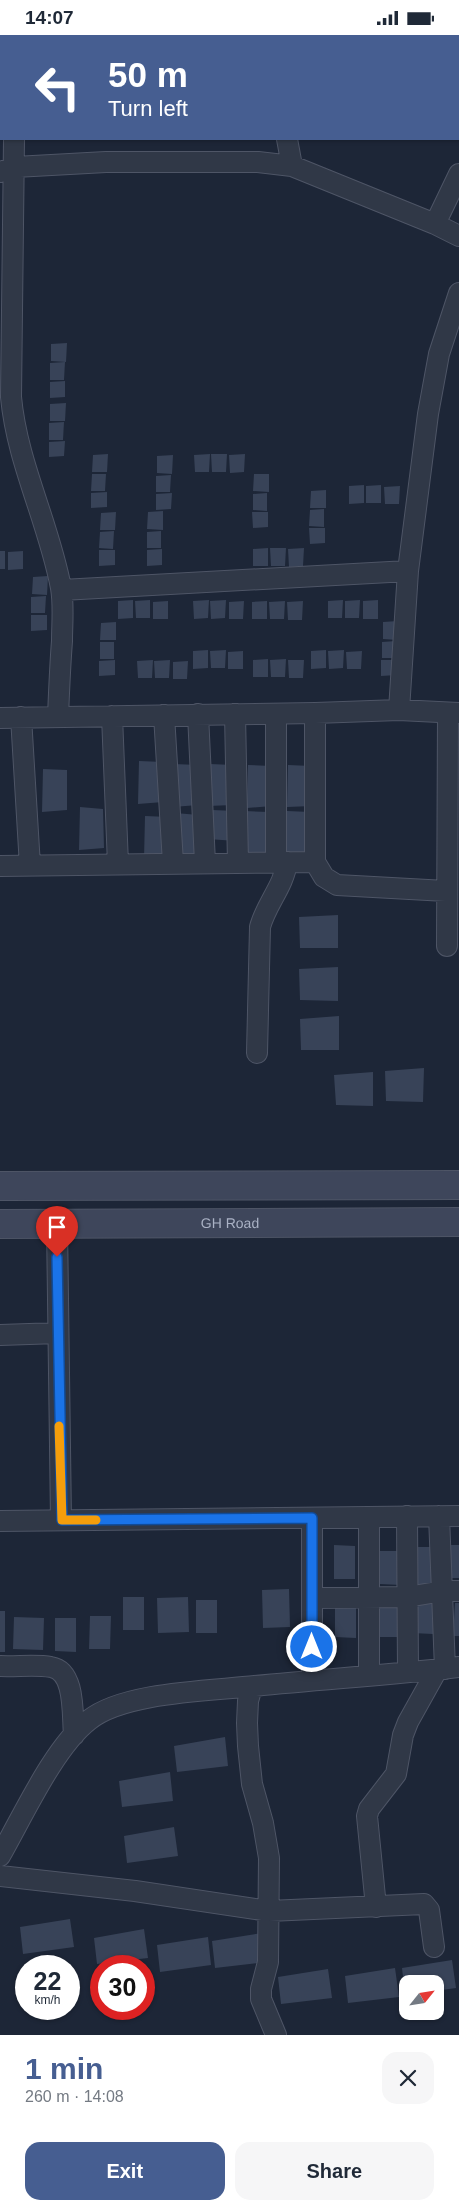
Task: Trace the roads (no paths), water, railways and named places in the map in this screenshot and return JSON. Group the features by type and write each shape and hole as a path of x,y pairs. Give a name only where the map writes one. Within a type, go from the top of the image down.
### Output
{"main road":[{"path":"0,1186 459,1185"},
{"name":"GH Road","path":"0,1224 459,1222"}],"street":[{"path":"14,140 7,170 11,397 13,420 62,590 63,614 58,717"},
{"path":"287,140 292,166"},
{"path":"7,170 106,162 258,162 292,166 435,224 459,236"},
{"path":"435,224 459,174"},
{"path":"399,710 408,571 431,397 439,354 459,293"},
{"path":"62,590 408,571"},
{"path":"0,718 276,714 399,710 453,713 446,891 447,945"},
{"path":"315,713 315,862 324,877 337,885 446,891"},
{"path":"198,714 204,863"},
{"path":"235,714 238,863"},
{"path":"257,1053 260,927 263,915 285,876 282,862 276,714"},
{"path":"164,715 173,863"},
{"path":"112,716 118,865"},
{"path":"21,717 30,866"},
{"path":"0,866 315,862"},
{"path":"57,1225 62,1520"},
{"path":"0,1335 58,1333"},
{"path":"407,1516 408,1672"},
{"path":"0,1521 449,1516 451,1591 447,1669 408,1722 403,1735 396,1774 369,1809 367,1816 376,1907"},
{"path":"369,1517 369,1675"},
{"path":"312,1518 312,1680"},
{"path":"312,1598 407,1597 451,1591"},
{"path":"0,1666 52,1667 63,1672 69,1683 74,1735"},
{"path":"0,1856 60,1751 89,1719 111,1707 134,1700 226,1687 252,1687 447,1669"},
{"path":"252,1687 247,1716 248,1746 252,1784 263,1823 269,1858 268,1962 261,1989 261,1999 276,2035"},
{"path":"0,1875 126,1890 268,1911 424,1904 427,1906 434,1947"}]}
